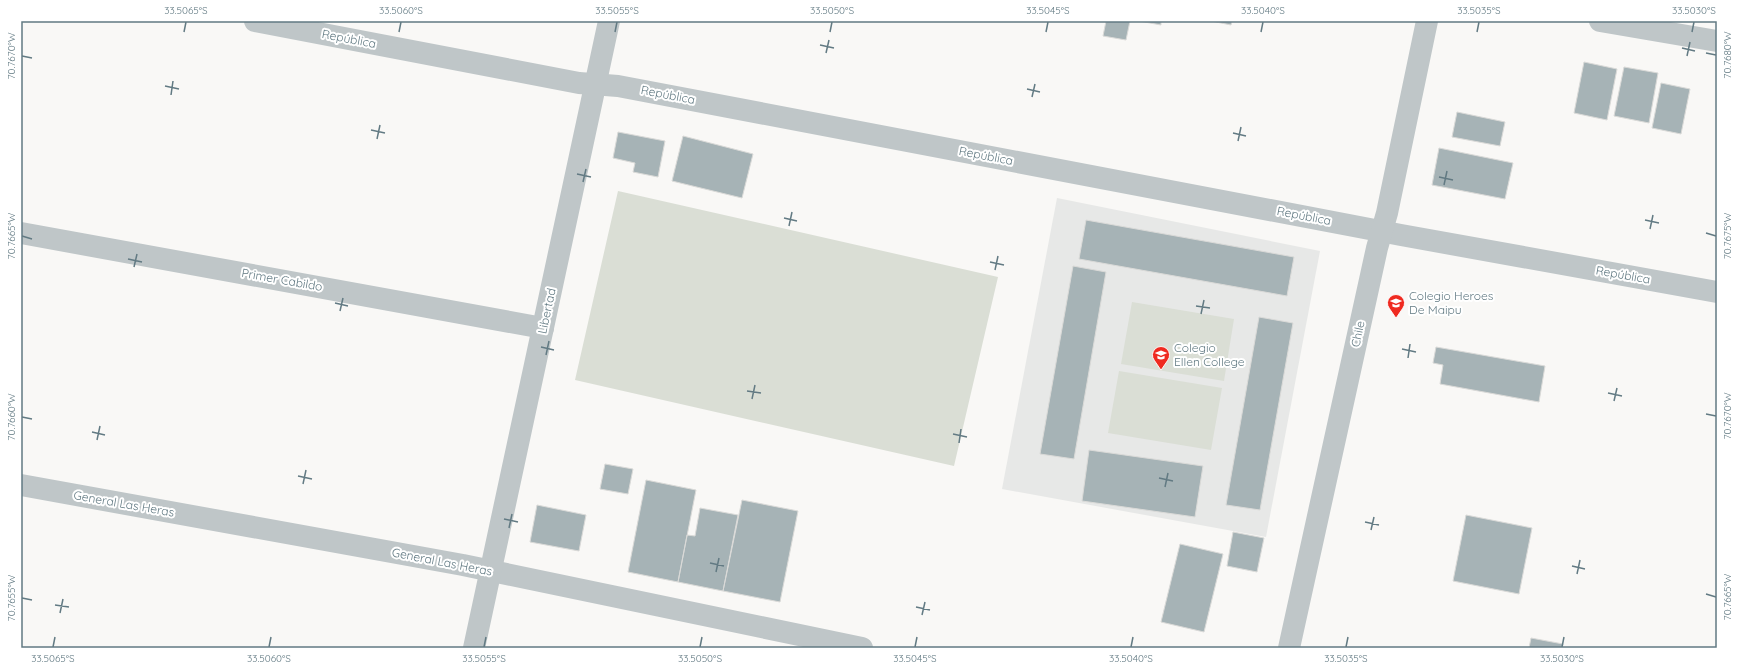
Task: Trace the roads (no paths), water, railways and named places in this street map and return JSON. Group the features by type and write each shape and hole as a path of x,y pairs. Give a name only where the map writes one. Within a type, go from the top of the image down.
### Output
{"street":[{"name":"República","path":"255,21 579,83 634,88 1381,231 1717,292"},
{"name":"Libertad","path":"474,648 609,21"},
{"name":"Chile","path":"1289,648 1427,21"},
{"path":"1600,21 1717,41"},
{"name":"Primer Cabildo","path":"21,233 543,328"},
{"name":"General Las Heras","path":"21,485 490,571 862,648"}],"place":[{"name":"Colegio Heroes De Maipu","path":"1396,318"},
{"name":"Colegio Ellen College","path":"1161,370"}]}
